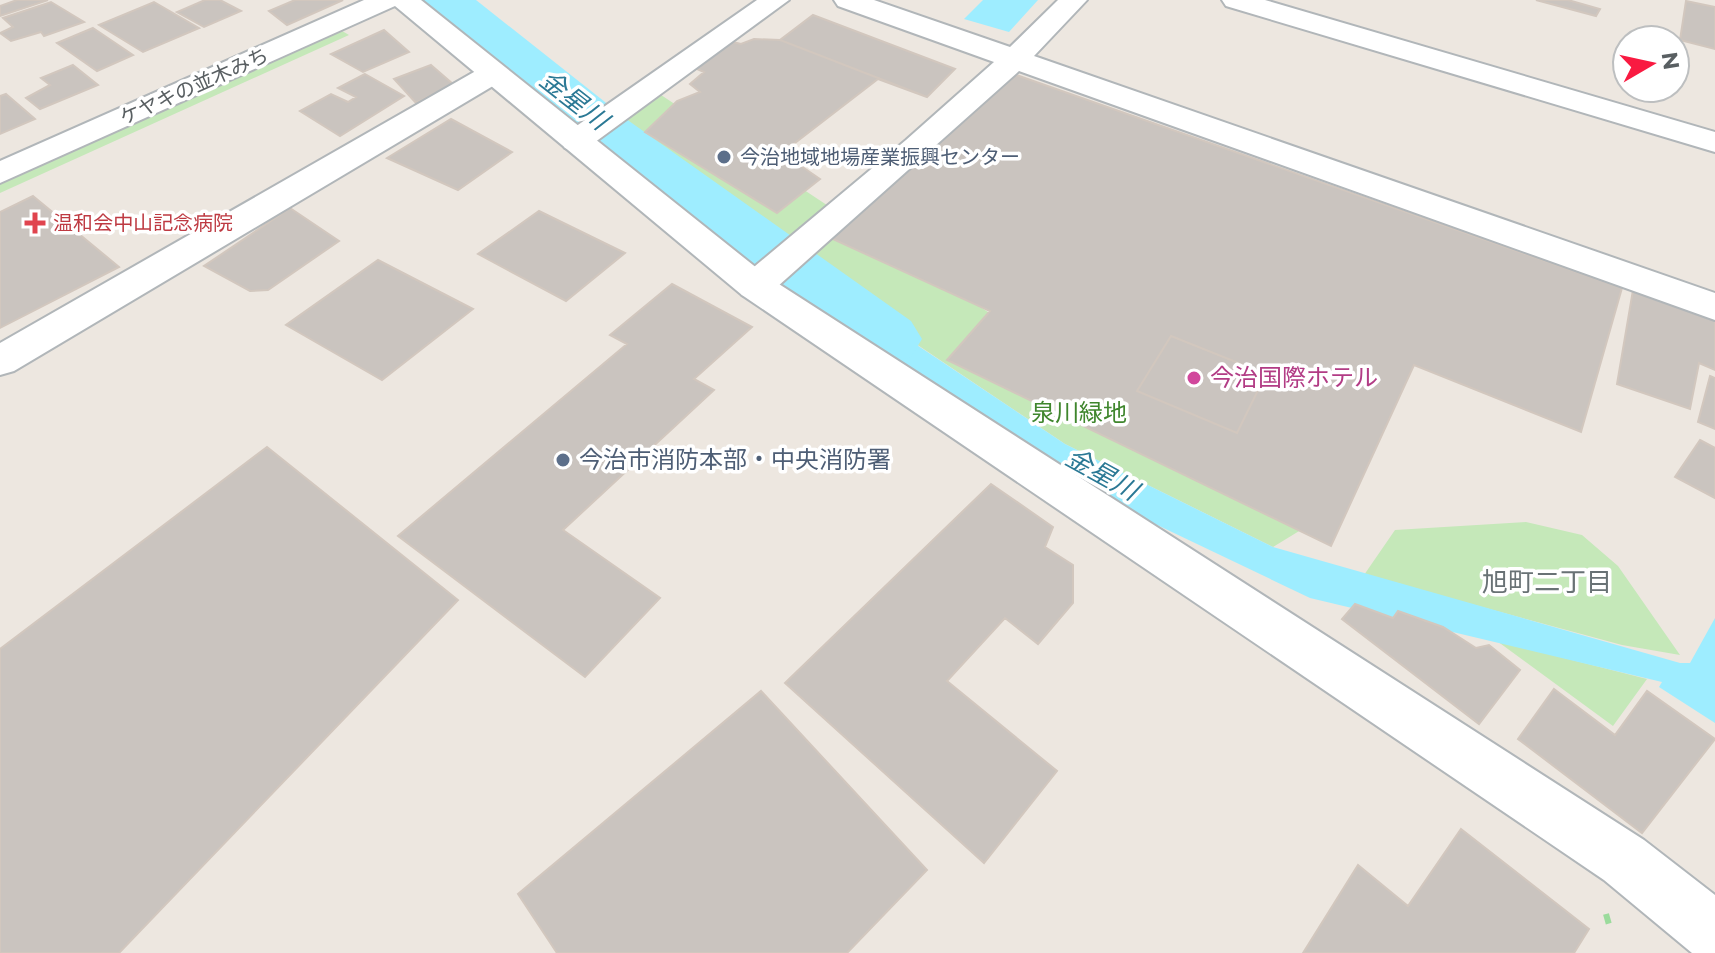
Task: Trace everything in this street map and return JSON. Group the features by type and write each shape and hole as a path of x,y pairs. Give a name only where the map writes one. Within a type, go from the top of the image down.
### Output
{"street":[{"name":"ケヤキの並木みち","path":"0,173 387,0"},
{"path":"404,0 755,286 1624,860 1715,933"},
{"path":"576,141 775,0"},
{"path":"848,0 1715,307"},
{"path":"755,286 1016,61 1073,0"},
{"path":"1236,0 1715,142"},
{"path":"0,361 492,74"}],"green space":[{"path":"337,28 349,35 0,193 0,179"},
{"name":"泉川緑地","path":"655,91 1309,525 1273,547 1065,444 778,251 612,123"},
{"path":"1526,522 1582,535 1618,566 1680,655 1622,645 1364,575 1395,530"},
{"path":"1497,641 1647,679 1613,726"}],"water":[{"path":"983,0 1038,0 1009,32 964,19"},
{"path":"612,123 769,245 752,260 598,138"},
{"path":"803,269 1065,444 1273,547 1680,663 1690,663 1715,618 1715,723 1659,687 1662,682 1310,598 1109,502 981,426 786,286"}],"building":[{"path":"17,0 48,0 0,16 0,6"},
{"path":"205,0 220,0 241,11 204,27 177,12"},
{"path":"295,0 343,0 287,25 269,11"},
{"path":"1536,0 1568,0 1600,9 1596,16"},
{"path":"1686,1 1715,7 1715,49 1691,43 1691,24 1682,24"},
{"path":"51,2 84,22 44,36 41,32 11,41 0,33 13,27 3,18"},
{"path":"154,2 199,28 143,52 99,25"},
{"path":"813,15 955,69 927,97 878,79 782,153 820,179 777,213 645,132 677,101 700,92 690,84 704,72 688,65 729,41 741,44 754,39 780,40"},
{"path":"813,15 955,69 927,97 780,40"},
{"path":"93,28 133,55 97,71 57,43"},
{"path":"384,30 409,52 363,72 331,54"},
{"path":"73,65 98,85 40,109 26,98 50,85 41,78"},
{"path":"431,65 453,84 416,103 394,79"},
{"name":"今治国際ホテル","path":"1005,71 1622,288 1581,432 1414,365 1331,546 947,360 990,311 824,235"},
{"path":"365,74 404,96 340,136 300,111 331,94 348,102 356,97 338,88"},
{"path":"6,94 35,119 0,134 0,96"},
{"path":"451,119 512,152 458,190 387,158"},
{"path":"33,196 119,267 0,328 0,212"},
{"path":"290,208 339,241 268,290 250,291 204,266"},
{"path":"539,211 625,253 566,301 478,254"},
{"path":"378,260 473,309 382,380 286,325"},
{"name":"今治市消防本部・中央消防署","path":"672,284 752,327 694,379 714,390 563,530 660,598 585,677 398,536 627,344 610,335"},
{"path":"1633,290 1715,318 1715,370 1699,363 1690,409 1617,384"},
{"path":"1171,336 1266,374 1237,433 1137,391"},
{"path":"1710,376 1715,378 1715,429 1698,422"},
{"path":"1700,440 1715,448 1715,498 1675,477"},
{"path":"267,447 458,600 119,953 0,953 0,649"},
{"path":"991,484 1053,527 1045,547 1073,565 1073,603 1038,644 1005,618 947,681 1057,771 984,863 785,683"},
{"path":"1355,604 1393,618 1398,611 1443,627 1476,648 1489,645 1520,670 1479,724 1342,619"},
{"path":"1554,689 1615,735 1647,691 1715,739 1642,833 1518,739"},
{"path":"761,691 927,870 847,953 557,953 518,894"},
{"path":"1461,829 1589,929 1574,953 1303,953 1358,865 1408,906"}],"waterway":[{"name":"金星川","path":"445,0 609,133 886,339"}],"place":[{"name":"今治地域地場産業振興センター","path":"724,157"},
{"name":"温和会中山記念病院","path":"35,223"},
{"name":"今治国際ホテル","path":"1194,378"},
{"name":"今治市消防本部・中央消防署","path":"563,460"}],"district":[{"name":"旭町二丁目","path":"1547,582"}]}
